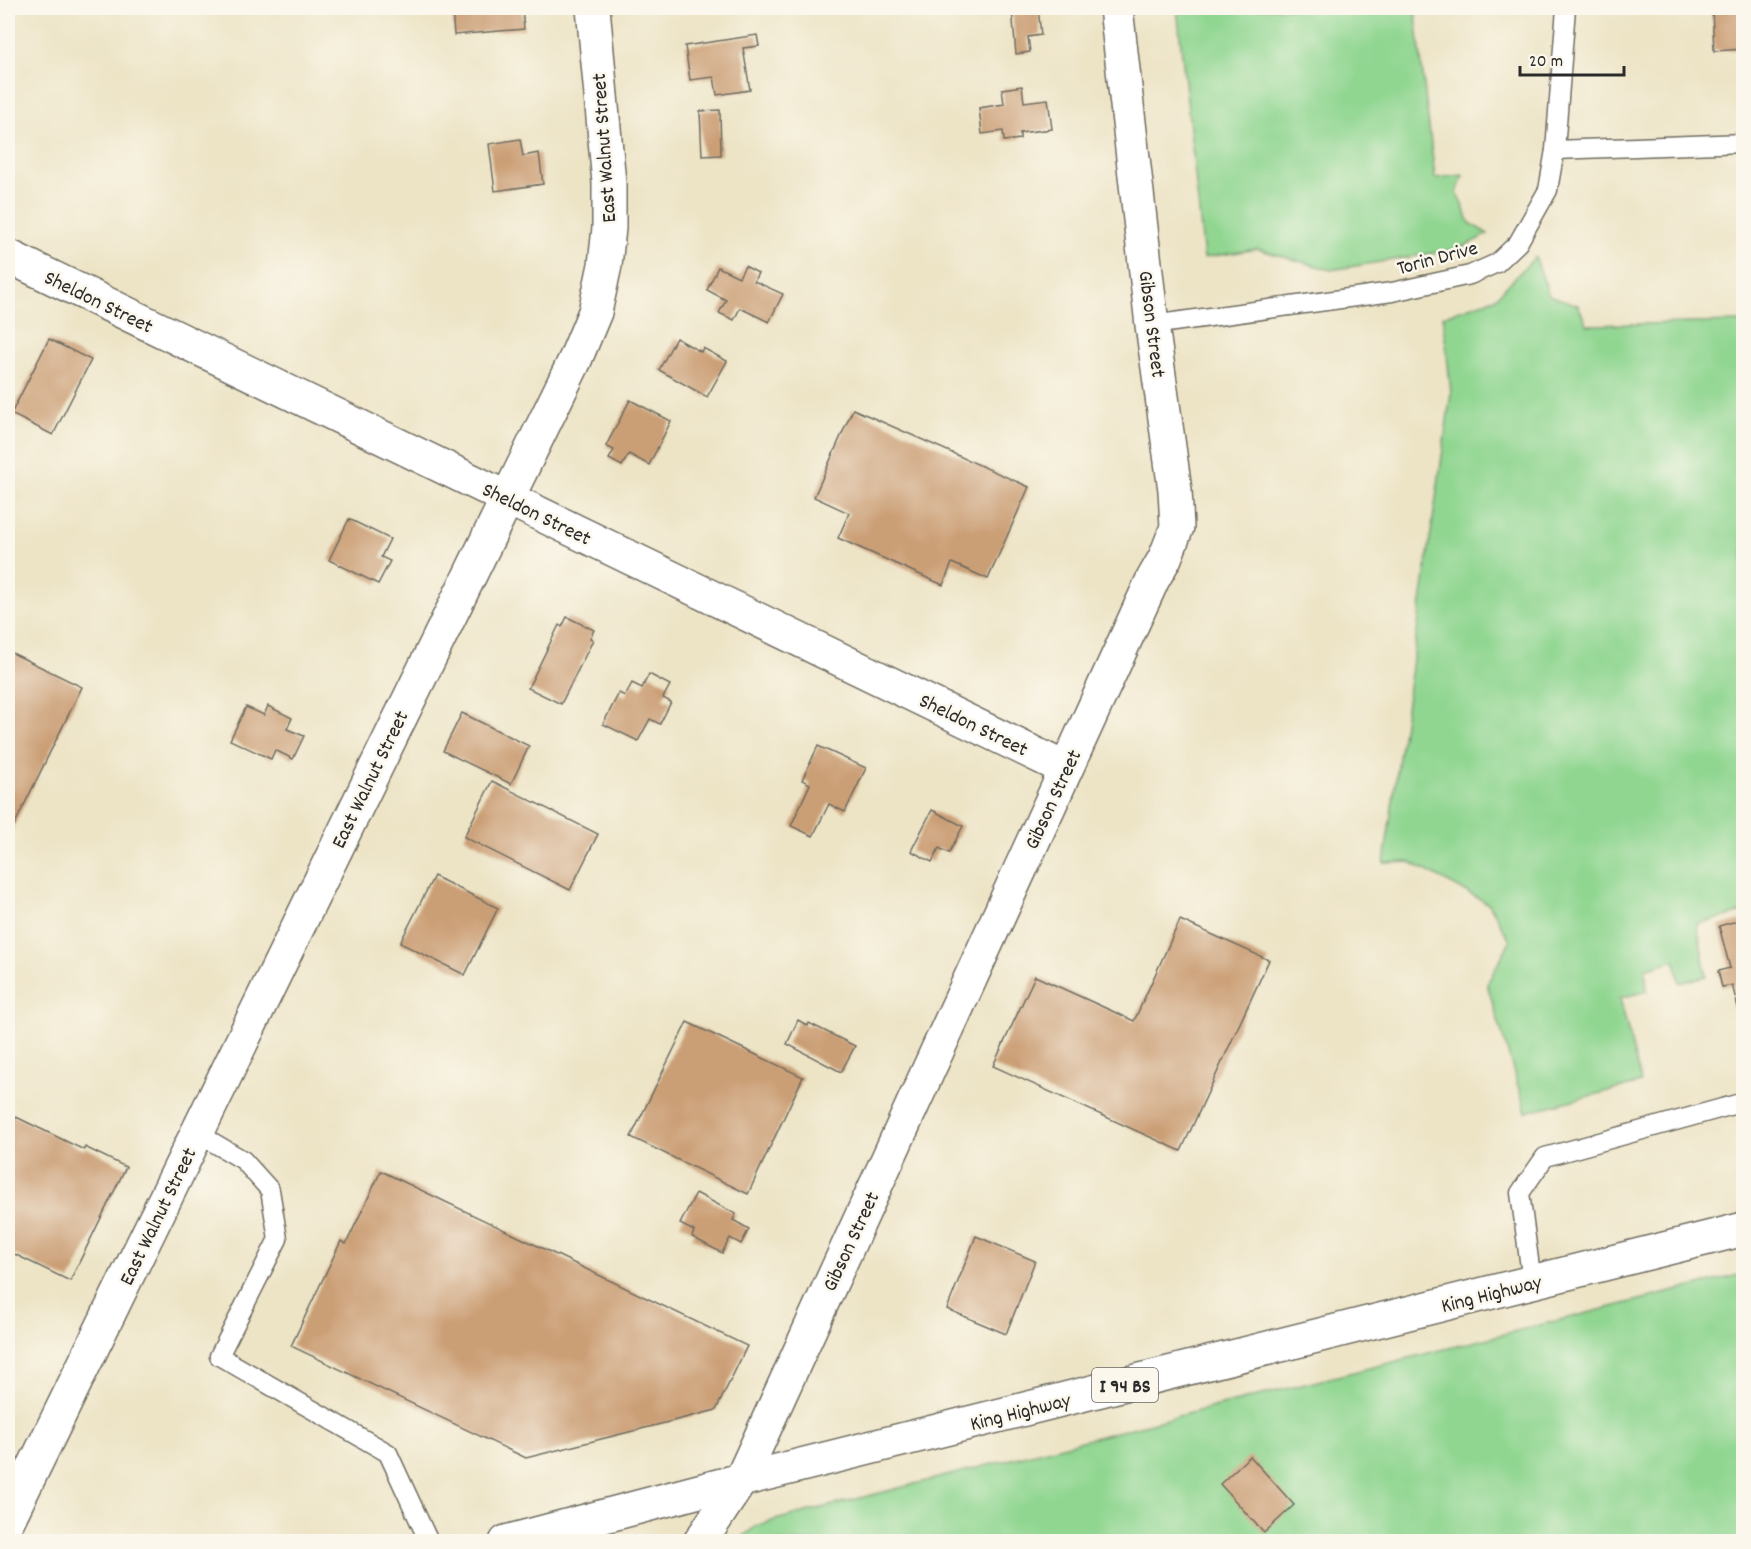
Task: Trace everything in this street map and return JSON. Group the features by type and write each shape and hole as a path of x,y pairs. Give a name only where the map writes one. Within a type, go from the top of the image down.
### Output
{"street":[{"name":"East Walnut Street","path":"8,1520 579,350 595,312 605,265 609,228 609,183 593,8"},
{"name":"Gibson Street","path":"700,1542 741,1480 1148,590 1165,558 1177,527 1175,490 1152,325 1116,8"},
{"name":"Sheldon Street","path":"8,256 1066,769"},
{"name":"King Highway","path":"506,1542 741,1480 1743,1229"}],"lane":[{"name":"Torin Drive","path":"1152,325 1392,292 1470,275 1497,263 1518,243 1548,190 1555,150 1566,8"},
{"path":"1555,150 1743,143"},
{"path":"1532,1282 1520,1193 1545,1157 1743,1102"},
{"path":"197,1133 243,1160 270,1190 278,1239 219,1356 388,1453 429,1542"}],"green space":[{"path":"1177,8 1415,8 1435,178 1463,175 1457,193 1470,223 1488,234 1459,249 1331,270 1257,249 1204,258"},
{"path":"1535,257 1549,295 1578,305 1587,325 1743,322 1744,912 1697,924 1706,976 1680,983 1675,960 1645,969 1647,991 1620,998 1641,1083 1526,1112 1487,984 1510,941 1489,904 1410,862 1384,863 1451,393 1443,316 1495,298"},
{"path":"1743,1274 1743,1541 737,1542 756,1526 775,1520"}],"building":[{"path":"452,8 522,8 524,29 454,35"},
{"path":"1004,8 1038,8 1041,35 1028,37 1030,52 1016,54 1012,10 1004,11"},
{"path":"1712,8 1744,8 1744,49 1714,51"},
{"path":"757,35 759,46 743,48 750,90 717,95 714,77 690,80 685,46"},
{"path":"1022,86 1024,102 1048,99 1052,129 1020,133 1020,139 1004,141 1003,131 982,134 979,108 1004,104 1002,89"},
{"path":"720,110 721,155 702,156 700,111"},
{"path":"520,139 523,156 539,153 543,184 495,191 489,144"},
{"path":"745,266 758,273 754,281 783,294 769,322 740,308 734,320 719,313 726,300 707,290 718,267 739,277"},
{"path":"676,338 701,352 703,348 727,361 707,397 659,370"},
{"path":"49,339 91,360 53,435 11,414"},
{"path":"630,400 671,421 649,465 629,454 622,466 609,459 614,450 606,446"},
{"path":"853,409 1029,487 988,579 952,563 943,585 838,538 849,513 814,497"},
{"path":"349,519 390,539 381,557 390,561 378,584 329,560"},
{"path":"567,617 594,630 590,638 593,640 561,704 528,688 559,625 562,627"},
{"path":"8,651 82,687 8,838"},
{"path":"649,674 670,685 663,698 671,702 660,724 650,719 638,741 603,724 619,693 625,696 632,683 642,688"},
{"path":"268,706 292,718 287,729 304,736 293,759 275,750 271,759 230,740 246,707 264,715"},
{"path":"462,713 529,746 511,784 443,751"},
{"path":"818,746 866,768 845,812 829,804 813,836 791,826 810,784 802,780"},
{"path":"492,781 598,834 570,890 464,837"},
{"path":"932,810 963,826 949,853 939,848 932,862 911,851"},
{"path":"434,876 498,908 465,975 400,943"},
{"path":"1744,919 1743,1026 1732,985 1722,987 1718,971 1730,968 1719,926"},
{"path":"1180,920 1269,960 1181,1151 993,1066 1035,976 1134,1021"},
{"path":"798,1020 808,1026 809,1023 855,1046 841,1072 787,1044"},
{"path":"687,1022 803,1077 748,1194 631,1137"},
{"path":"8,1113 84,1150 85,1147 126,1167 70,1281 8,1251"},
{"path":"381,1171 747,1346 716,1410 526,1458 291,1346 341,1241 346,1244"},
{"path":"696,1193 736,1214 733,1220 749,1229 741,1244 730,1238 722,1253 692,1237 694,1231 680,1224"},
{"path":"976,1236 1035,1261 1006,1334 947,1309"},
{"path":"1250,1456 1294,1505 1264,1533 1220,1484"}]}
